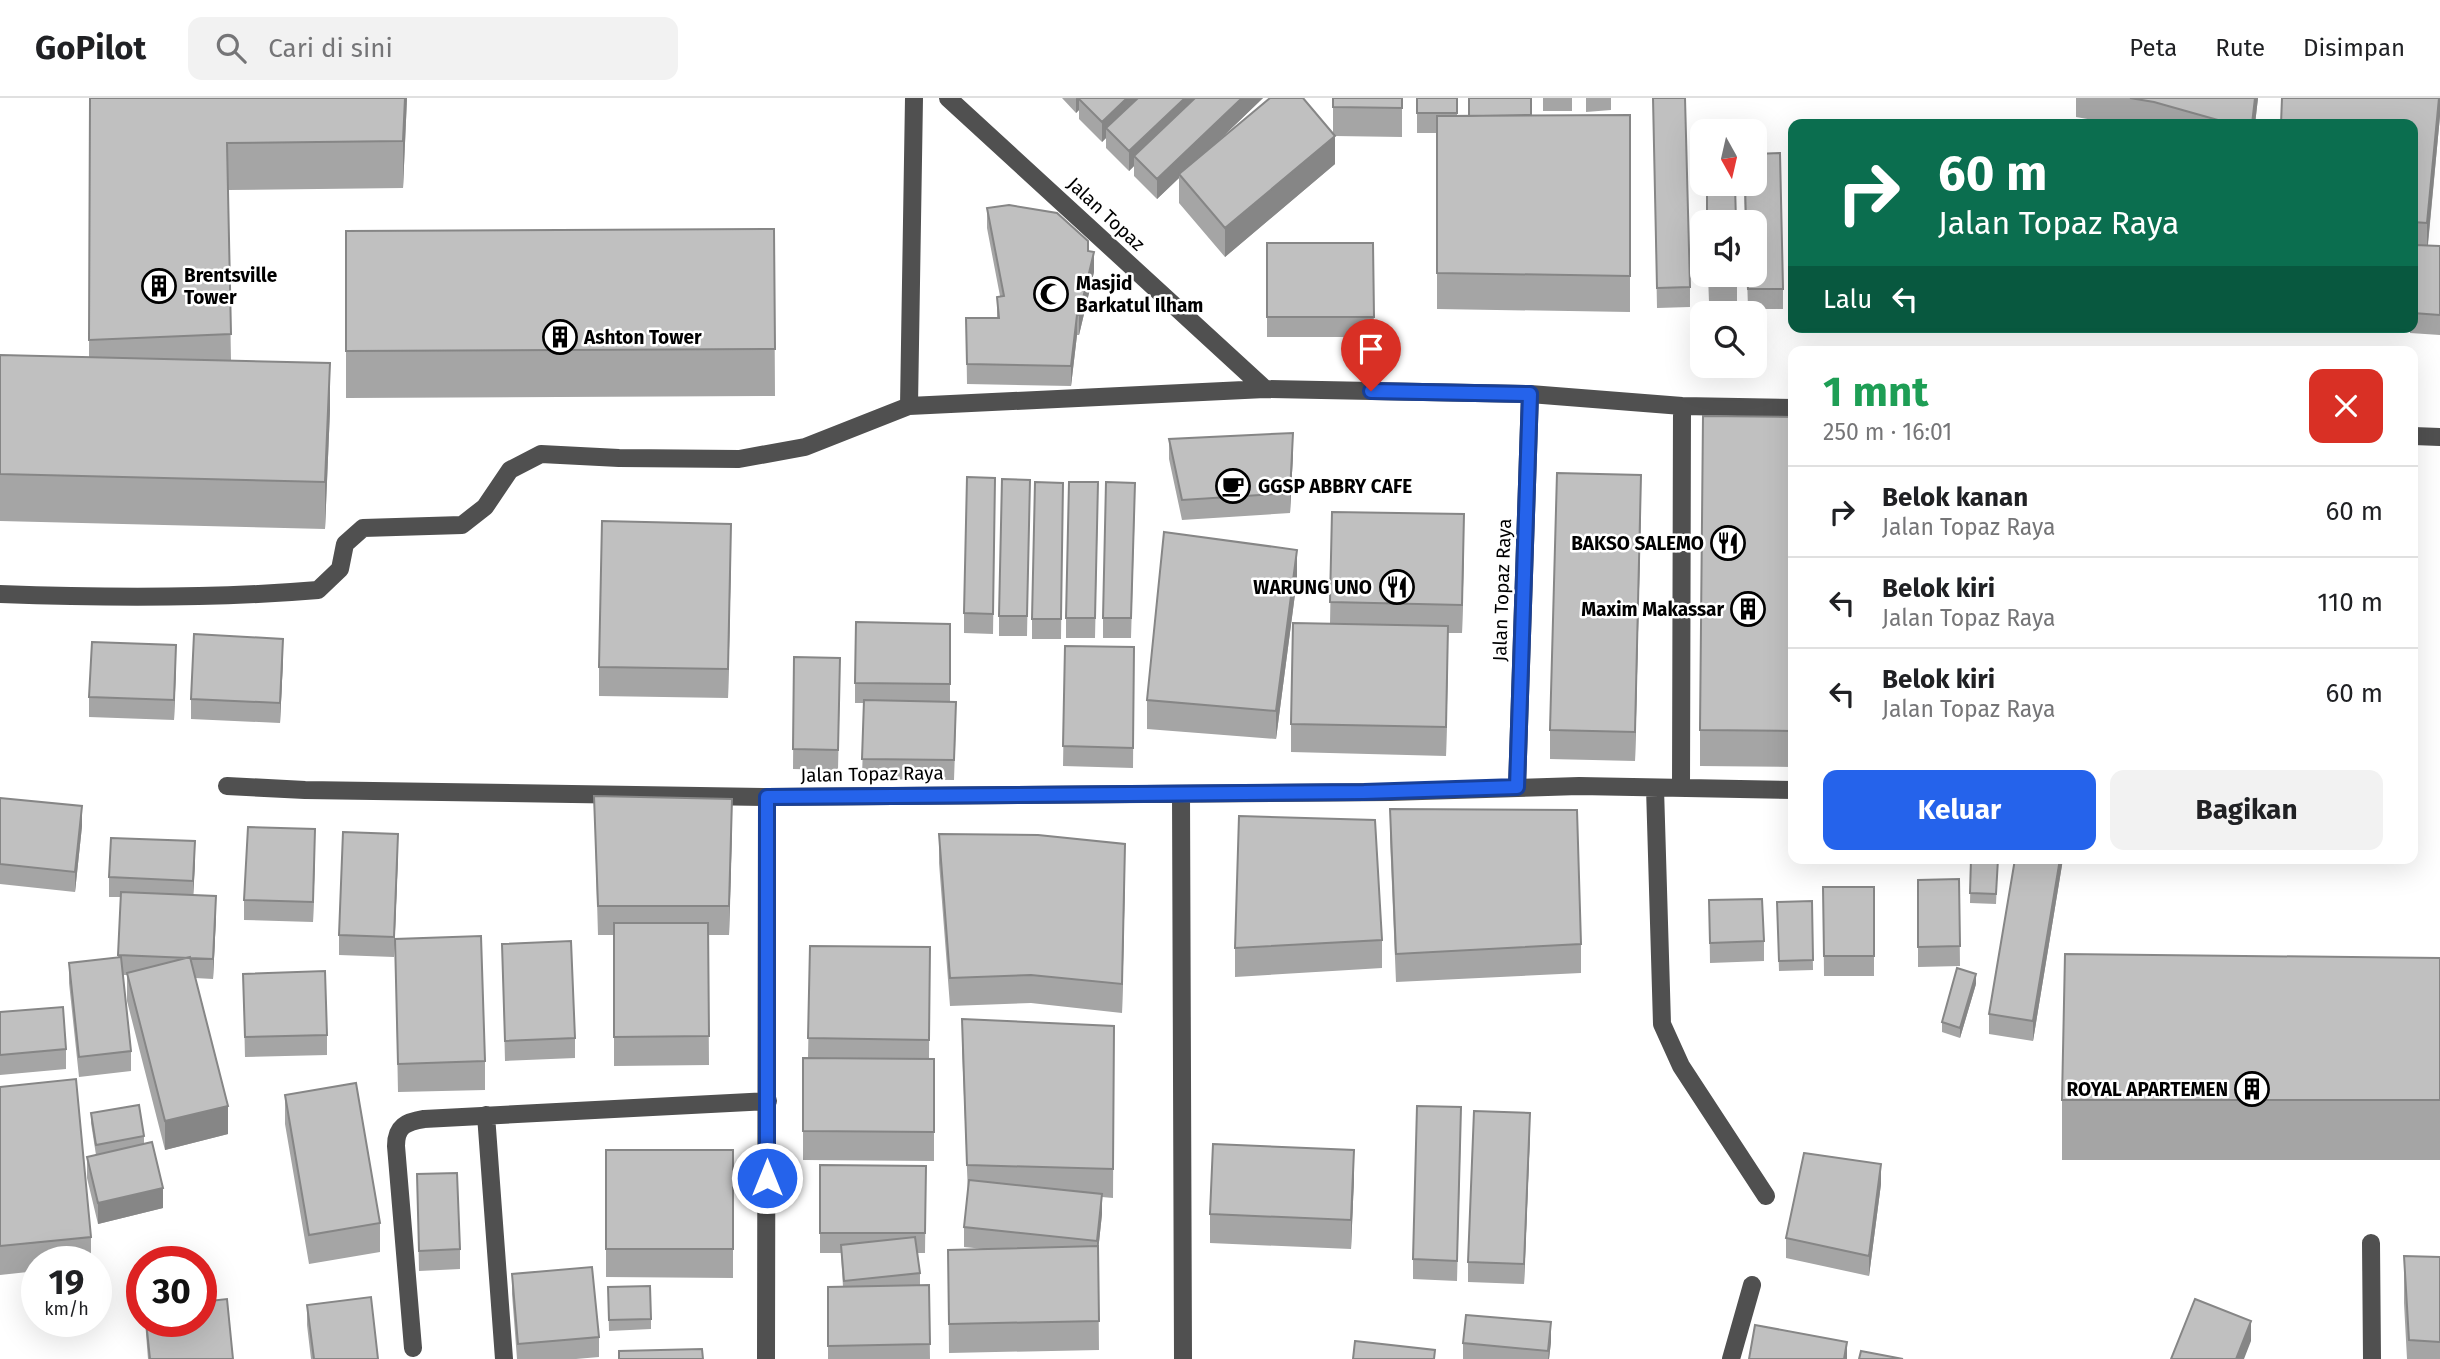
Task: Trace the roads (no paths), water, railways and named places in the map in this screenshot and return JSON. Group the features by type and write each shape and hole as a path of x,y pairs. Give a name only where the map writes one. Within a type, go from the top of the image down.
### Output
{"street":[{"path":"909,406 914,98"},
{"name":"Jalan Topaz","path":"948,98 1265,389"},
{"path":"0,594 184,598 318,590 340,569 345,544 363,528 462,526 485,507 510,470 541,454 739,459 805,447 909,406 1265,389 1530,394 1682,406 1788,408"},
{"name":"Jalan Topaz Raya","path":"1517,787 1530,394"},
{"path":"1681,787 1682,406"},
{"path":"2418,436 2440,438"},
{"name":"Jalan Topaz Raya","path":"227,786 305,790 767,797 1390,792 1517,787 1788,790"},
{"path":"1655,788 1662,1024 1681,1066 1766,1196"},
{"path":"1181,794 1183,1359"},
{"path":"766,1359 767,797"},
{"path":"413,1348 396,1135 400,1127 409,1122 486,1115 768,1101"},
{"path":"486,1115 504,1359"},
{"path":"2371,1243 2372,1359"},
{"path":"1731,1359 1752,1284"}],"place":[{"name":"Brentsville Tower","path":"159,286"},
{"name":"Masjid Barkatul Ilham","path":"1051,294"},
{"name":"Ashton Tower","path":"560,337"},
{"name":"GGSP ABBRY CAFE","path":"1233,486"},
{"name":"BAKSO SALEMO","path":"1728,543"},
{"name":"WARUNG UNO","path":"1397,587"},
{"name":"Maxim Makassar","path":"1748,609"},
{"name":"ROYAL APARTEMEN","path":"2252,1089"}]}
